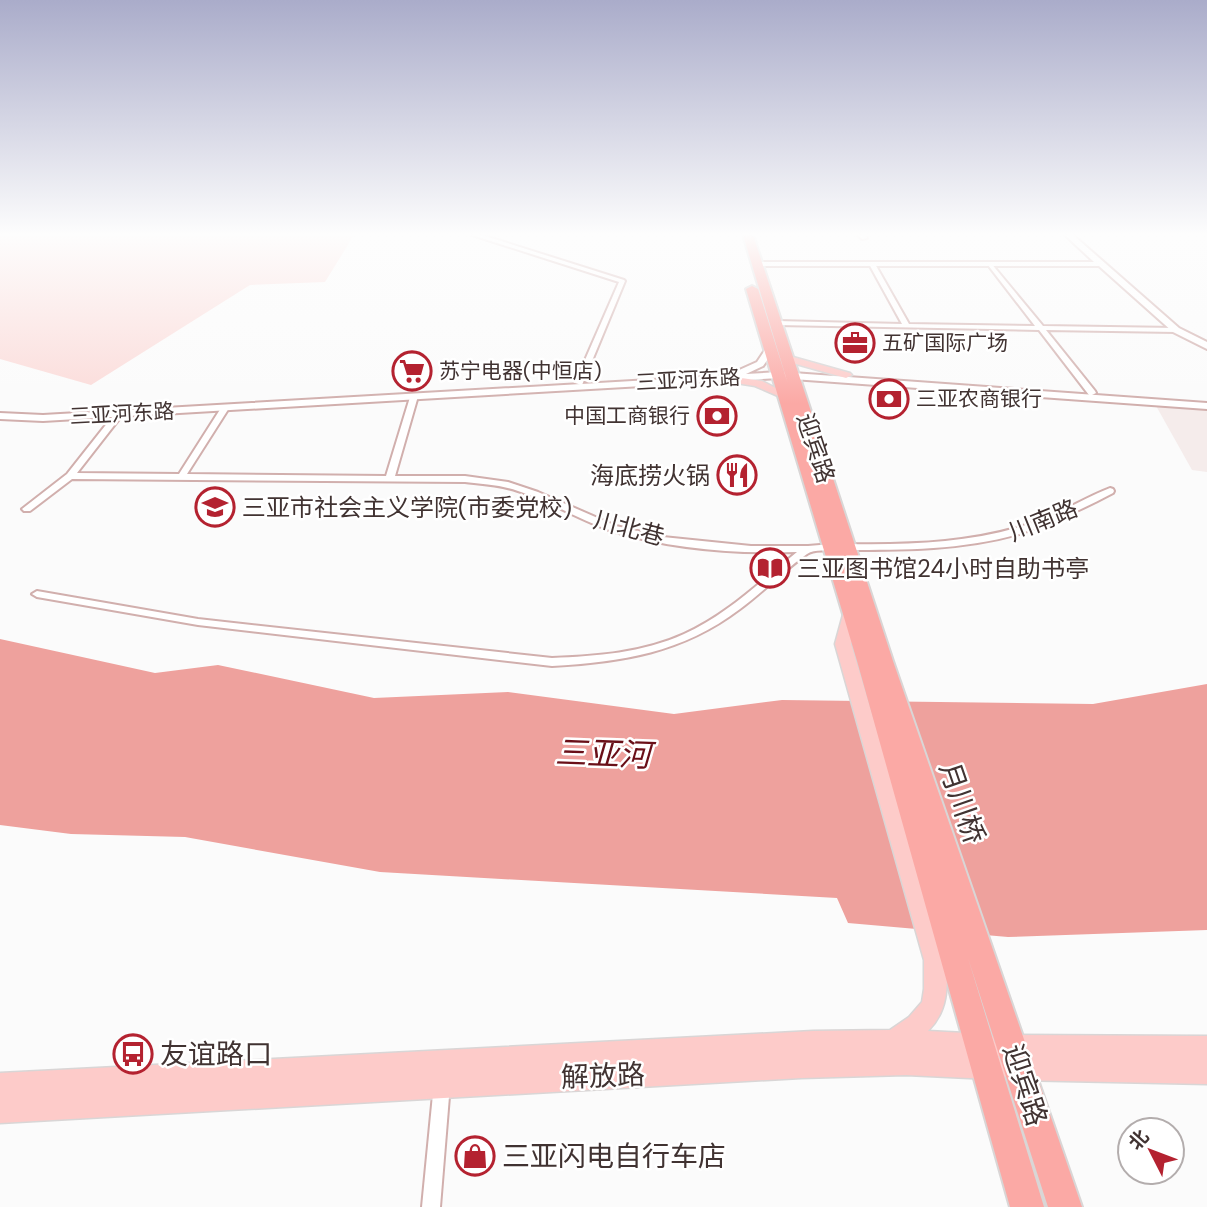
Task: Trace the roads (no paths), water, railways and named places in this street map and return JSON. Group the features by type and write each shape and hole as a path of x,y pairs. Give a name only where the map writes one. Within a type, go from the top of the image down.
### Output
{"highway":[{"name":"迎宾路","path":"753,291 770,349 787,377"},
{"name":"迎宾路","path":"766,291 777,323 787,377 840,547 866,660"},
{"name":"迎宾路","path":"840,547 852,611 866,660"},
{"name":"月川桥","path":"866,660 959,962"},
{"name":"迎宾路","path":"959,962 982,1056 1027,1207"},
{"name":"迎宾路","path":"959,962 1015,1057 1065,1207"}],"main road":[{"path":"1132,291 1176,330 1207,346"},
{"path":"739,373 760,364 770,349"},
{"name":"三亚河东路","path":"0,413 90,412 739,373 787,377"},
{"name":"三亚河东路","path":"0,413 43,418 721,378 787,377 848,377 1092,393 1207,404"},
{"path":"721,378 758,383 787,377 848,377"},
{"path":"787,377 820,383 848,377"},
{"name":"三亚河东路","path":"848,377 1207,404"},
{"path":"866,660 959,962 929,1014 893,1042"},
{"name":"解放路","path":"0,1086 893,1042 982,1056"},
{"name":"解放路","path":"1015,1057 1207,1048"},
{"name":"解放路","path":"0,1110 442,1083 801,1065 906,1063 982,1056 1207,1071"}],"street":[{"path":"579,383 618,291"},
{"path":"887,291 907,326"},
{"path":"1011,291 1092,393"},
{"path":"777,323 1176,330"},
{"path":"390,478 414,396"},
{"path":"181,476 225,408"},
{"path":"27,509 70,476 118,414"},
{"name":"川北巷","path":"70,476 465,479 509,485 614,528 639,534 712,545 806,550 840,547"},
{"name":"川南路","path":"840,547 949,546 992,540 1028,529 1110,491"},
{"path":"37,594 198,622 552,662 598,660 645,651 688,636 718,619 806,550"},
{"path":"431,1207 442,1083"}],"water":[{"name":"三亚河","path":"0,639 155,673 218,665 374,698 508,692 674,714 782,700 1093,704 1207,684 1207,930 1008,937 848,923 837,898 380,872 185,837 71,834 0,825"}],"place":[{"name":"五矿国际广场","path":"855,343"},
{"name":"苏宁电器(中恒店)","path":"412,371"},
{"name":"三亚农商银行","path":"889,399"},
{"name":"中国工商银行","path":"717,416"},
{"name":"海底捞火锅","path":"737,475"},
{"name":"三亚市社会主义学院(市委党校)","path":"215,507"},
{"name":"三亚图书馆24小时自助书亭","path":"770,568"},
{"name":"友谊路口","path":"133,1054"},
{"name":"三亚闪电自行车店","path":"475,1156"}]}
